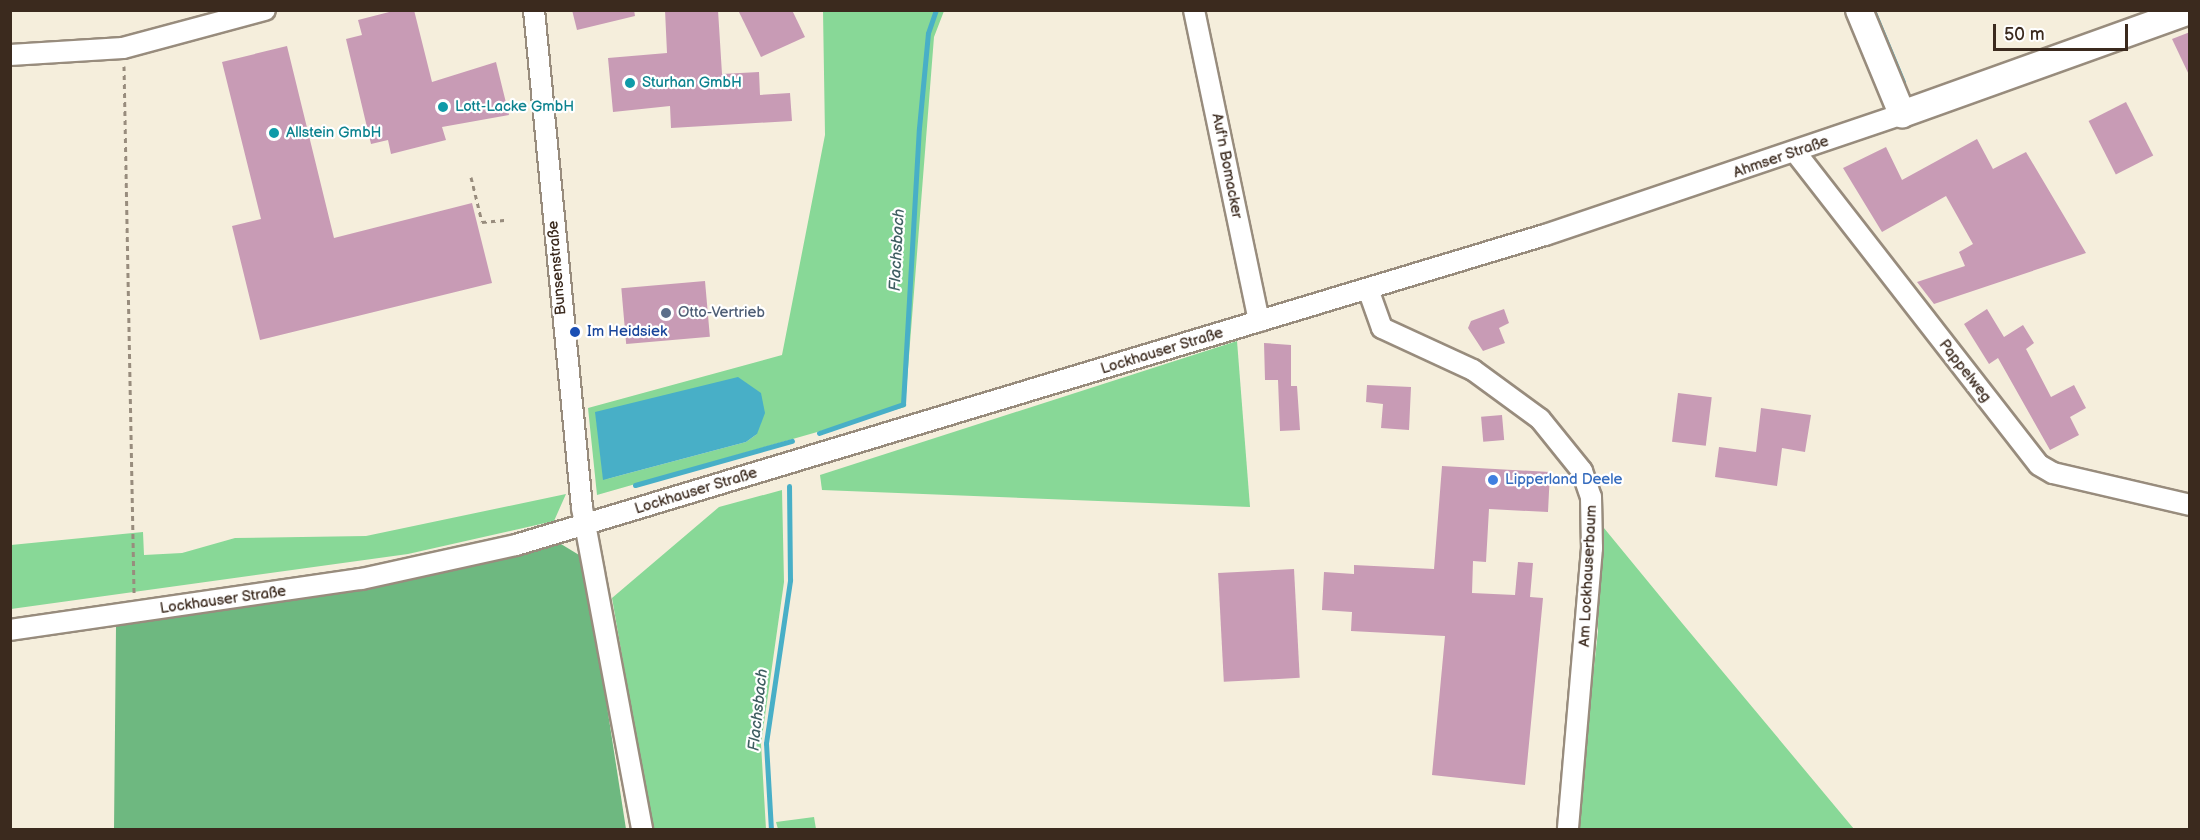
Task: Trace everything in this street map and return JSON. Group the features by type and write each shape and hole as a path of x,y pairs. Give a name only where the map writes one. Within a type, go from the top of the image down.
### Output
{"main road":[{"path":"1859,10 1902,114"},
{"name":"Ahmser Straße","path":"1902,114 2190,11"}],"street":[{"path":"10,55 123,48 265,10"},
{"name":"Bunsenstraße","path":"534,10 566,359 588,524"},
{"name":"Auf'n Bomacker","path":"1194,10 1259,321"},
{"name":"Ahmser Straße","path":"1368,289 1796,153 1902,114"},
{"name":"Pappelweg","path":"1796,153 2039,465 2053,473 2190,505"},
{"name":"Lockhauser Straße","path":"10,630 361,579 588,524 1368,289"},
{"name":"Am Lockhauserbaum","path":"1368,289 1382,328 1473,370 1540,419 1585,479 1591,497 1592,548 1568,830"},
{"path":"588,524 642,830"}],"path":[{"path":"123,48 132,579"},
{"path":"471,177 482,222 507,220"}],"green space":[{"path":"823,11 944,11 934,37 905,407 597,495 588,408 782,355 825,135","holes":["757,434 746,442 603,480"]},
{"path":"1237,341 1250,507 822,490 820,475"},
{"path":"782,490 784,582 761,744 766,829 652,829 612,598 719,507"},
{"path":"566,494 554,521 408,554 11,609 11,545 143,532 144,555 182,553 235,538 366,536"},
{"path":"1599,522 1854,829 1576,830 1598,631"},
{"path":"561,544 584,558 626,829 114,830 116,626 392,583"},
{"path":"814,817 816,829 778,829 776,822"}],"water":[{"path":"738,377 761,393 765,413 757,434 746,442 603,480 595,412"}],"building":[{"name":"Lott-Lacke GmbH","path":"397,10 414,10 432,82 496,62 509,115 442,127 446,140 391,154 388,140 371,144 346,39 362,35 358,20"},
{"path":"572,10 634,10 635,16 577,30"},
{"path":"665,10 718,10 722,74 759,72 760,95 790,93 792,121 671,128 670,106 613,112 608,58 667,53"},
{"path":"738,10 792,10 805,37 761,57"},
{"path":"2190,32 2190,77 2172,39"},
{"name":"Allstein GmbH","path":"287,46 334,238 472,203 492,283 260,340 232,226 261,219 222,62"},
{"path":"2126,102 2153,155 2116,175 2089,121"},
{"path":"1977,139 1993,169 2026,152 2086,253 1934,304 1917,282 1965,266 1959,252 1973,244 1946,196 1882,232 1843,168 1886,147 1902,180"},
{"name":"Otto-Vertrieb","path":"705,281 710,337 626,344 621,288"},
{"path":"1504,309 1509,323 1499,328 1505,343 1483,351 1468,328 1471,321"},
{"path":"1987,309 2004,337 2023,325 2034,343 2026,349 2051,397 2074,385 2086,408 2070,417 2079,435 2050,450 1998,358 1989,364 1964,324"},
{"path":"1264,343 1291,345 1291,386 1297,386 1300,430 1280,431 1278,380 1265,380"},
{"path":"1367,385 1411,387 1409,430 1381,428 1383,404 1366,402"},
{"path":"1678,393 1712,397 1706,446 1672,442"},
{"path":"1761,408 1811,415 1805,452 1782,448 1777,486 1715,477 1719,447 1756,452"},
{"path":"1502,415 1504,440 1483,442 1481,417"},
{"path":"1442,466 1550,472 1548,512 1489,509 1486,562 1473,561 1472,593 1515,595 1518,562 1533,563 1530,597 1543,598 1525,785 1432,775 1445,636 1351,631 1352,612 1322,610 1324,572 1354,574 1354,565 1434,569"},
{"path":"1294,569 1300,678 1224,682 1218,573"}],"waterway":[{"name":"Flachsbach","path":"819,433 903,404 919,128 928,33 936,10"},
{"path":"1873,10 1903,82"},
{"path":"635,485 792,441"},
{"name":"Flachsbach","path":"771,830 766,743 790,580 789,486"}],"place":[{"name":"Sturhan GmbH","path":"630,83"},
{"name":"Lott-Lacke GmbH","path":"443,107"},
{"name":"Allstein GmbH","path":"274,133"},
{"name":"Otto-Vertrieb","path":"666,313"},
{"name":"Im Heidsiek","path":"575,332"},
{"name":"Lipperland Deele","path":"1493,480"}]}
